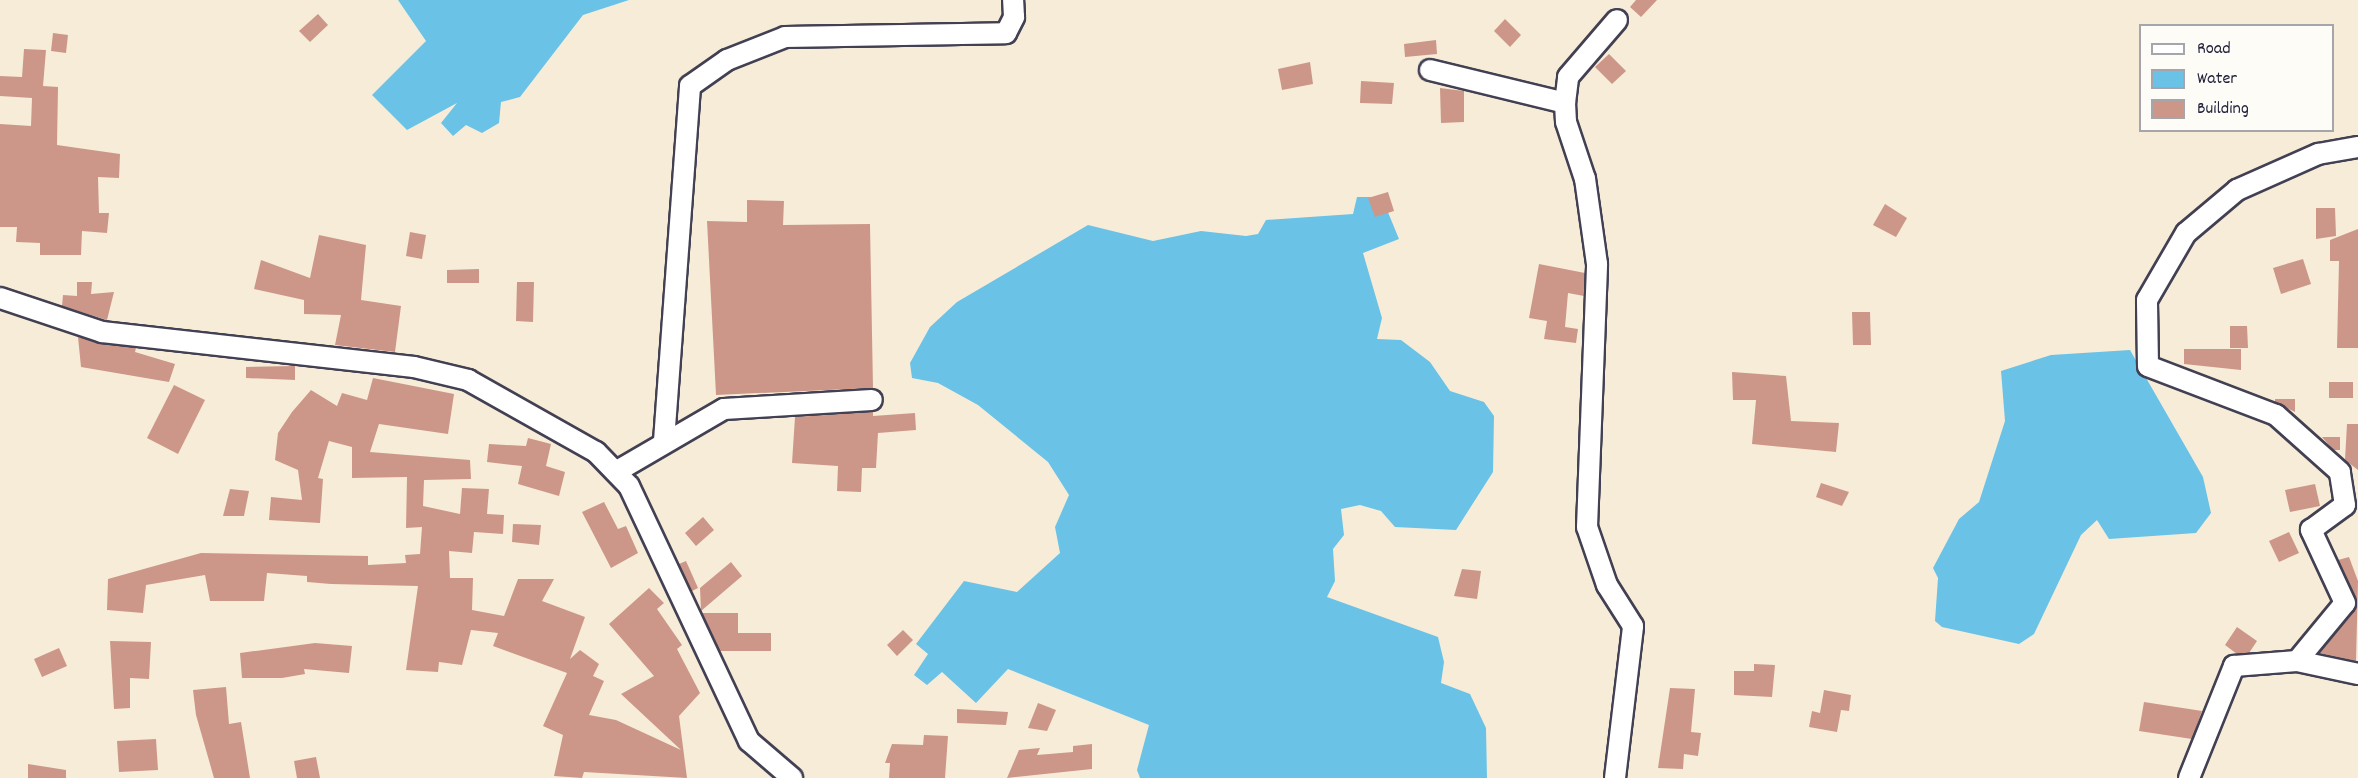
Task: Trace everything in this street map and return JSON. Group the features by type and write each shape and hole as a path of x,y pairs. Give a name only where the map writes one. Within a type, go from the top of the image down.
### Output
{"street":[{"path":"664,441 690,86 727,60 785,37 1006,33 1014,17 1013,0"},
{"path":"1615,778 1634,626 1607,585 1587,527 1597,264 1585,179 1566,122 1565,103 1568,77 1617,20"},
{"path":"1430,70 1565,103"},
{"path":"2297,661 2345,603 2311,530 2345,505 2340,472 2276,415 2148,366 2147,300 2186,233 2237,190 2318,154 2358,147"},
{"path":"0,298 102,332 414,367 468,380 596,452 619,470 749,741 792,778"},
{"path":"619,470 664,441 724,409 872,400"},
{"path":"2189,778 2234,666 2297,661 2358,674"}],"water":[{"path":"398,0 629,0 583,15 520,97 501,102 499,123 482,133 466,125 453,136 441,123 457,103 407,130 372,95 426,41"},
{"path":"1357,197 1375,197 1385,205 1399,239 1363,253 1382,318 1377,339 1401,340 1430,362 1450,391 1484,402 1494,416 1493,472 1456,530 1395,527 1381,511 1360,505 1341,509 1344,535 1333,549 1335,581 1327,597 1438,637 1444,662 1441,683 1470,694 1486,728 1487,778 1140,778 1137,770 1149,725 1008,669 976,703 942,672 927,685 914,675 928,654 916,644 964,581 1017,592 1060,553 1055,527 1069,495 1048,462 978,405 938,383 912,378 910,363 930,327 957,302 1088,225 1153,241 1201,231 1246,236 1258,234 1266,220 1353,214"},
{"path":"2130,350 2203,477 2211,513 2196,533 2109,539 2097,520 2081,535 2034,634 2019,644 1942,627 1935,621 1938,578 1933,568 1959,519 1979,502 2005,421 2001,371 2051,355"}],"building":[{"path":"1636,0 1657,0 1641,17 1630,7"},
{"path":"318,14 328,25 310,42 299,31"},
{"path":"1505,19 1521,35 1510,47 1494,31"},
{"path":"53,33 68,35 66,53 51,51"},
{"path":"1436,40 1437,54 1405,57 1404,44"},
{"path":"24,49 46,50 43,86 58,87 57,145 120,154 119,178 98,177 99,213 109,213 107,233 82,231 81,255 40,255 40,243 16,242 17,227 0,227 0,124 31,126 32,98 0,96 0,76 22,77"},
{"path":"1609,54 1626,71 1612,84 1595,67"},
{"path":"1310,62 1313,84 1282,90 1278,69"},
{"path":"1361,81 1394,83 1392,104 1360,103"},
{"path":"1440,88 1464,91 1464,122 1441,123"},
{"path":"1388,192 1394,211 1375,217 1368,198"},
{"path":"747,200 784,201 783,225 870,224 873,388 716,395 707,221 747,222"},
{"path":"1885,204 1907,218 1896,237 1873,225"},
{"path":"2316,208 2335,208 2336,236 2316,239"},
{"path":"2358,229 2358,348 2337,348 2339,261 2330,261 2330,240"},
{"path":"410,232 426,235 422,259 406,256"},
{"path":"319,235 366,245 361,300 401,306 395,352 335,345 341,315 304,314 304,300 254,289 261,260 310,278"},
{"path":"2303,259 2311,284 2281,294 2273,268"},
{"path":"1539,264 1585,273 1584,296 1568,293 1565,327 1578,329 1576,343 1544,339 1547,321 1529,318"},
{"path":"479,269 479,283 447,283 447,270"},
{"path":"77,282 92,282 91,294 114,292 107,320 62,306 63,295 77,296"},
{"path":"517,282 534,282 533,322 516,321"},
{"path":"1852,312 1870,312 1871,345 1853,345"},
{"path":"2230,326 2247,326 2248,348 2230,348"},
{"path":"78,337 136,348 135,352 175,364 169,382 81,367"},
{"path":"2184,349 2241,349 2241,370 2184,364"},
{"path":"295,366 295,380 246,378 246,367"},
{"path":"1732,372 1786,376 1791,421 1839,423 1836,452 1752,444 1756,400 1733,400"},
{"path":"373,378 454,394 448,434 379,424 370,452 470,460 471,479 424,480 423,506 460,514 462,488 489,489 487,514 504,515 503,534 474,532 472,553 449,551 450,578 473,578 472,610 504,616 518,579 554,579 542,601 585,617 570,659 580,650 599,664 593,676 604,681 589,715 616,720 681,750 621,694 654,676 609,624 649,588 664,603 657,609 682,645 677,649 700,693 679,716 687,778 584,772 582,778 554,776 563,735 543,726 567,673 493,646 498,633 471,630 462,665 439,662 438,672 406,670 418,586 307,582 307,576 267,573 264,601 210,601 205,575 146,585 143,613 107,610 108,579 201,553 368,556 368,565 406,563 405,555 420,554 422,527 406,528 407,477 352,478 352,447 329,441 318,478 323,479 320,523 269,520 271,497 302,500 298,470 275,460 278,433 292,412 311,390 337,406 342,393 367,400"},
{"path":"2329,382 2353,382 2353,398 2329,398"},
{"path":"174,385 205,400 178,454 147,438"},
{"path":"2275,399 2295,399 2295,412 2275,402"},
{"path":"873,412 873,416 915,413 916,430 878,433 876,468 862,468 861,492 837,491 838,466 792,463 795,417"},
{"path":"2347,424 2358,424 2358,470 2345,460"},
{"path":"2322,437 2340,437 2340,450 2333,450"},
{"path":"528,438 551,444 546,466 565,472 559,496 518,484 522,466 487,462 489,444 526,446"},
{"path":"1821,483 1849,492 1842,506 1816,497"},
{"path":"2315,484 2320,506 2290,512 2285,490"},
{"path":"230,489 249,491 244,516 223,516"},
{"path":"604,502 618,529 626,526 638,553 611,568 582,512"},
{"path":"703,517 714,530 696,546 685,533"},
{"path":"513,524 541,525 539,545 512,542"},
{"path":"2289,532 2299,553 2279,562 2269,541"},
{"path":"2349,557 2358,581 2356,661 2319,653 2357,605 2338,560"},
{"path":"686,561 698,588 692,591 679,564"},
{"path":"731,562 742,576 701,611 700,588"},
{"path":"1462,569 1481,571 1477,599 1454,596"},
{"path":"702,613 738,613 738,633 771,633 771,651 720,651"},
{"path":"2237,627 2257,641 2249,653 2237,654 2225,645"},
{"path":"903,630 913,640 897,656 887,645"},
{"path":"110,641 151,642 149,679 130,678 130,708 114,709"},
{"path":"315,643 352,646 349,673 304,669 305,674 282,678 242,678 240,653"},
{"path":"59,648 67,666 42,677 34,659"},
{"path":"1754,664 1775,665 1772,697 1734,695 1734,671 1754,671"},
{"path":"226,687 229,724 241,722 250,778 214,778 196,715 193,690"},
{"path":"1670,688 1695,689 1691,732 1701,733 1698,756 1684,754 1683,769 1658,768"},
{"path":"1824,690 1851,695 1849,711 1841,710 1837,732 1809,727 1812,711 1820,713"},
{"path":"2144,702 2202,711 2192,739 2139,731"},
{"path":"1038,703 1056,710 1047,731 1028,728"},
{"path":"957,709 1008,712 1006,725 957,723"},
{"path":"924,735 948,736 945,778 889,778 890,763 885,763 892,744 923,745"},
{"path":"156,739 158,770 119,772 117,741"},
{"path":"1092,744 1092,769 1007,778 1019,750 1040,748 1037,755 1073,752 1073,746"},
{"path":"316,757 320,778 297,778 294,761"},
{"path":"28,764 66,770 66,778 28,778"}]}
